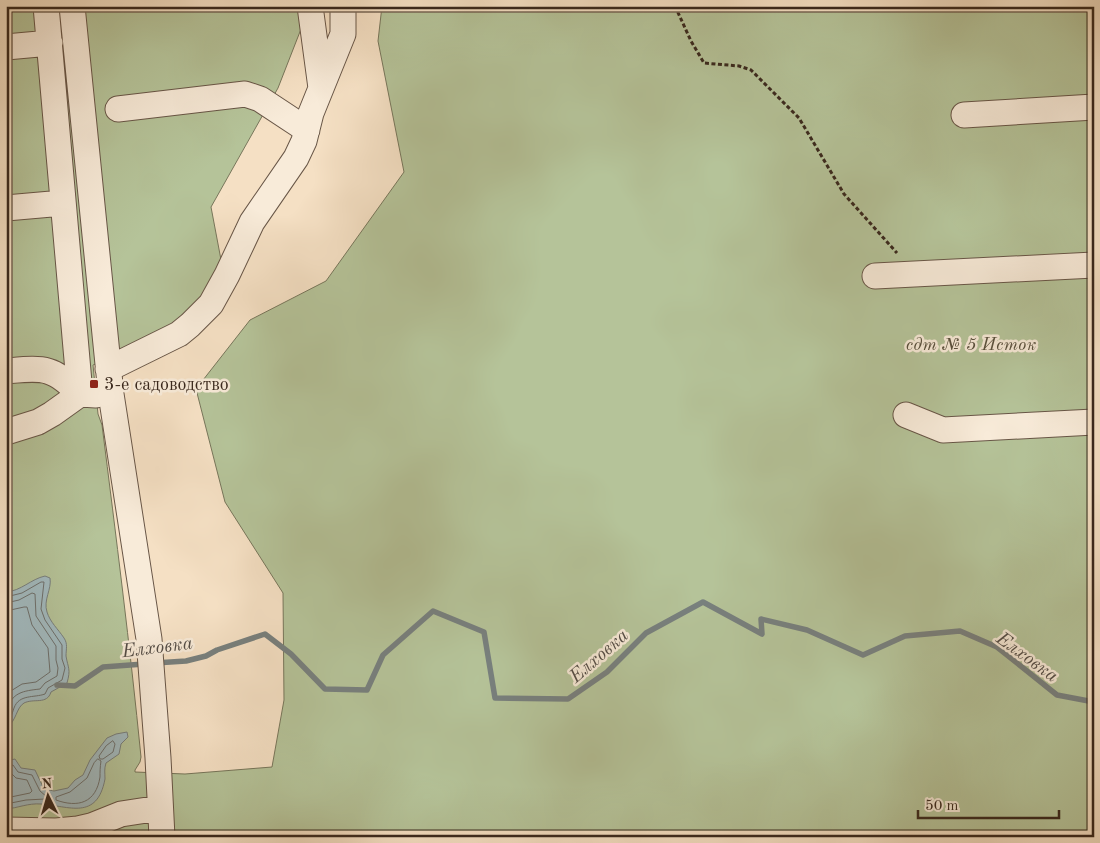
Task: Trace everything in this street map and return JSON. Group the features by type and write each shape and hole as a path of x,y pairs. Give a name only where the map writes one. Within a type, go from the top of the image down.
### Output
{"street":[{"path":"46,6 80,394"},
{"path":"72,6 111,394 149,639 154,692 162,837"},
{"path":"310,6 321,88"},
{"path":"108,369 179,334 190,326 211,304 252,222 296,158 304,141 311,113 343,34 343,6"},
{"path":"6,47 50,43"},
{"path":"118,109 245,94 260,99 307,130"},
{"path":"964,116 1094,106"},
{"path":"6,208 63,203"},
{"path":"875,276 1094,265"},
{"path":"6,371 44,369 54,372 66,380 80,394 91,396 111,394"},
{"path":"6,432 38,422 80,394"},
{"path":"906,415 943,430 1094,422"},
{"path":"6,830 56,831 78,829 91,826 120,814 160,808"}],"path":[{"path":"675,6 691,41 704,63 739,66 751,70 799,118 844,194 883,239 896,251 906,274"}],"green space":[{"name":"сдт № 5 Исток","path":"6,6 310,6 278,88 211,207 222,265 187,325 93,365 137,715 141,757 135,772 185,774 272,767 284,700 283,593 225,502 196,389 250,320 326,281 404,172 378,41 382,6 1094,6 1094,837 6,837"}],"water":[{"path":"45,576 50,578 46,603 47,612 66,642 69,671 67,683 51,692 46,699 21,705 10,726 6,729 6,592 16,590"},
{"path":"127,732 128,737 121,744 119,754 106,763 105,779 101,792 96,801 89,806 71,808 36,804 6,809 6,761 15,759 21,768 35,770 44,789 54,791 68,788 83,775 90,760 107,738"}],"waterway":[{"name":"Елховка","path":"155,663 186,661 206,656 217,650 265,634 291,654 325,689 367,690 383,655 433,611 484,632 495,698 568,699 607,672 646,633 703,602 762,634 761,619 807,630 863,655 905,636 960,631 997,647 1057,695 1094,702"},
{"name":"Елховка","path":"57,685 75,686 103,667 144,664"}],"place":[{"name":"3-е садоводство","path":"94,384"}]}
